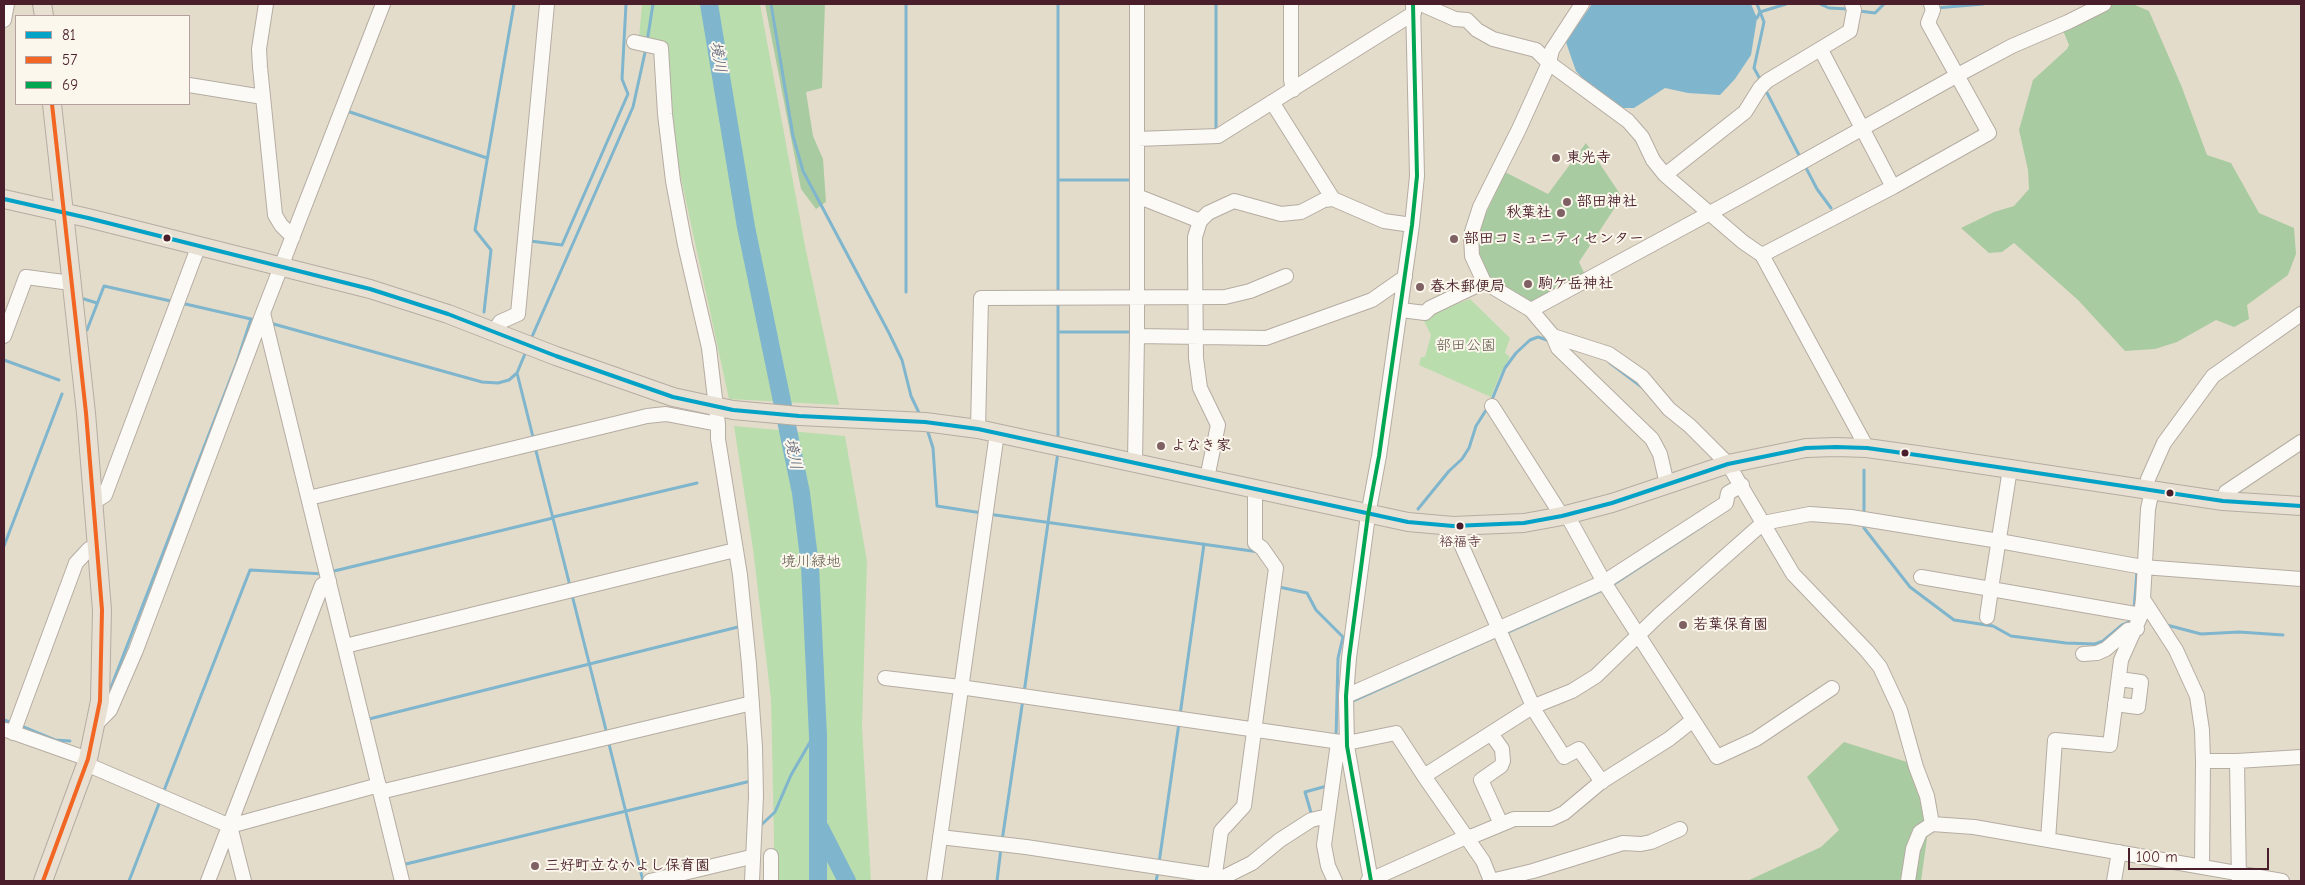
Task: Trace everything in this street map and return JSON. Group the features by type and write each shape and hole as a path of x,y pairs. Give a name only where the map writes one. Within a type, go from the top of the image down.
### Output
{"main road":[{"path":"43,881 87,761 100,701 102,610 76,314 71,284 52,105"},
{"path":"4,199 199,245 370,289 448,314 673,397 724,408 925,422 978,429 1135,462 1368,515 1408,522 1452,526 1524,523 1564,516 1612,503 1728,464 1806,448 1866,448 2222,501 2301,506"},
{"path":"71,284 67,312 74,413 92,607 92,712 94,726"}],"street":[{"path":"4,20 7,4"},
{"path":"266,4 260,49 275,215 280,225 293,237"},
{"path":"94,726 110,710 136,650 262,313 383,4"},
{"path":"494,332 500,322 518,314 547,4"},
{"path":"1135,462 1137,4"},
{"path":"1291,4 1291,80 1293,90"},
{"path":"1582,4 1552,50 1549,63 1480,207 1471,235 1472,256 1484,282 1531,310 1553,336 1558,348 1652,439 1660,454 1667,484"},
{"path":"1665,175 1745,112 1760,88 1767,81 1850,31 1854,10 1852,4"},
{"path":"1762,256 1893,187 1989,133 1928,23 1933,10 1932,4"},
{"path":"1531,310 2012,46 2104,4"},
{"path":"1137,139 1218,136 1293,90 1416,7"},
{"path":"1416,7 1455,19 1467,20 1477,30 1492,39 1536,50 1549,63 1628,121 1642,137 1653,160 1665,175 1762,256 1866,448"},
{"path":"1416,7 1417,176 1401,310 1368,515 1349,658 1346,696 1347,744 1370,881 1466,837 1474,836 1514,819 1551,819 1564,813 1602,782 1669,739 1693,720"},
{"path":"636,43 661,48 665,114 673,181 685,245 724,408 718,424 718,439 740,575 752,703 756,796 751,857 752,881"},
{"path":"1821,50 1893,187"},
{"path":"190,85 263,97"},
{"path":"1272,102 1333,199"},
{"path":"1137,196 1200,221"},
{"path":"1207,478 1218,426 1200,388 1196,336 1195,236 1200,221 1208,213 1234,201 1280,214 1301,212 1324,200 1333,199 1384,221 1412,225"},
{"path":"94,502 105,495 199,245"},
{"path":"978,429 981,298 1195,299 1239,295 1286,276"},
{"path":"4,336 26,277 71,284"},
{"path":"1137,336 1196,336 1232,339 1266,338 1372,300 1405,277"},
{"path":"1401,310 1425,313 1430,308 1484,282"},
{"path":"262,313 402,881"},
{"path":"2048,840 2055,740 2110,745 2121,660 2142,615 2148,479 2164,443 2213,376 2301,314"},
{"path":"1553,336 1609,354 1627,365 1642,377 1669,409 1728,464 1793,574 1880,667 1900,710 1916,767 1927,796 1932,824"},
{"path":"1492,406 1717,757 1756,739 1832,688"},
{"path":"309,498 647,416 666,414 718,424"},
{"path":"934,881 960,687 998,433"},
{"path":"2222,501 2226,492 2301,442"},
{"path":"1987,617 2010,468"},
{"path":"1346,696 1604,582 1726,503 1728,493 1742,485"},
{"path":"1215,878 1221,831 1244,806 1276,568 1262,548 1255,543 1255,489"},
{"path":"1424,776 1532,707 1572,690 1596,676 1638,635 1763,523 1810,514 1851,517 1999,540 2143,566 2301,579"},
{"path":"1452,526 1532,707 1564,757 1579,749 1602,782"},
{"path":"88,549 76,563 8,731 87,761 230,826 380,788 752,703"},
{"path":"345,646 735,550"},
{"path":"1921,577 2142,615"},
{"path":"208,881 322,585 329,581"},
{"path":"2142,599 2176,650 2194,686 2200,714 2204,760 2202,866"},
{"path":"2083,654 2097,653 2106,649 2128,630 2136,629"},
{"path":"886,678 960,687 1347,744"},
{"path":"2115,704 2138,707 2141,682 2119,679"},
{"path":"1335,881 1325,856 1328,816 1337,750 1347,744 1396,733 1482,861 1491,881 1533,871 1623,844 1651,842 1680,829"},
{"path":"1492,734 1502,749 1503,761 1501,766 1481,780 1501,824"},
{"path":"2204,760 2236,761 2301,757"},
{"path":"2236,761 2240,878"},
{"path":"940,836 1026,846 1215,878 1224,876 1252,863 1311,820 1328,816"},
{"path":"1908,881 1912,848 1920,832 1932,824 1974,827 2202,866 2240,878 2282,881"},
{"path":"230,826 244,881"},
{"path":"2114,881 2119,852"},
{"path":"771,856 771,881"},
{"path":"650,881 751,857"}],"green space":[{"path":"642,4 760,4 806,251 839,405 729,399 677,160 666,43 639,38"},
{"path":"765,4 825,4 822,88 806,92 813,136 823,159 826,202 816,209 801,189"},
{"path":"2111,4 2135,5 2149,11 2181,85 2207,155 2231,163 2259,213 2294,228 2296,254 2288,275 2247,305 2249,319 2234,327 2216,320 2177,342 2155,349 2125,351 2078,300 2014,243 2002,252 1989,253 1961,228 1994,212 2014,206 2029,189 2028,170 2019,130 2033,80 2067,49 2069,45 2062,28"},
{"path":"1586,143 1622,197 1579,262 1586,277 1531,305 1490,280 1476,257 1477,233 1505,172 1548,194"},
{"name":"部田公園","path":"1470,299 1510,338 1505,353 1510,357 1491,397 1419,365 1421,357 1425,357 1431,335 1423,319"},
{"name":"境川緑地","path":"734,426 845,436 867,561 862,727 871,881 773,881 771,699 753,549"},
{"path":"1844,742 1910,763 1929,824 1921,881 1747,881 1821,847 1839,830 1807,777"}],"water":[{"path":"1592,4 1751,4 1757,18 1751,55 1735,79 1720,95 1688,93 1665,88 1634,108 1623,108 1595,90 1576,71 1566,42"}],"waterway":[{"path":"484,312 491,250 475,230 514,4"},
{"path":"530,241 562,245 628,94 622,79 626,4"},
{"path":"647,42 653,4"},
{"name":"境川","path":"709,4 746,227 801,493 810,566 818,736 818,881"},
{"path":"771,4 793,136 803,171 902,360 911,396 920,415"},
{"path":"906,4 906,292"},
{"path":"1058,4 1058,293"},
{"path":"1216,4 1216,130"},
{"path":"1757,4 1764,22 1754,68 1761,81"},
{"path":"1757,18 1760,12 1786,4"},
{"path":"1820,4 1829,8 1848,9"},
{"path":"1859,11 1875,13 1884,4"},
{"path":"1936,8 1983,4"},
{"path":"531,339 633,107 646,48"},
{"path":"1765,89 1801,159"},
{"path":"347,111 487,158"},
{"path":"1804,164 1817,189 1831,208"},
{"path":"1058,180 1131,180"},
{"path":"87,330 104,286 175,302"},
{"path":"84,299 97,303"},
{"path":"1058,302 1058,441"},
{"path":"181,303 251,319"},
{"path":"108,695 237,362 251,319 257,320"},
{"path":"270,323 482,382 498,383 509,380 517,373 527,349"},
{"path":"1058,332 1129,332"},
{"path":"1491,402 1505,368 1516,353 1530,340 1538,337 1550,341"},
{"path":"4,360 59,380"},
{"path":"1610,363 1643,388"},
{"path":"517,373 534,441"},
{"path":"4,546 62,394"},
{"path":"1418,509 1449,471 1462,459 1469,448 1476,426 1488,407"},
{"path":"927,429 933,448 937,506 982,513"},
{"path":"535,447 570,586"},
{"path":"1024,693 1058,452"},
{"path":"1864,470 1864,515"},
{"path":"553,517 697,483"},
{"path":"988,514 1259,552"},
{"path":"330,572 553,518"},
{"path":"1864,524 1864,528 1910,587 1954,620 1993,626 2011,636 2066,643 2095,644 2103,641 2122,625 2132,621 2132,618"},
{"path":"1611,586 1704,525"},
{"path":"1180,715 1204,544"},
{"path":"163,793 250,570 324,574"},
{"path":"2134,609 2137,571"},
{"path":"1279,587 1307,593 1316,610 1343,637 1338,658 1336,738"},
{"path":"1504,634 1603,590"},
{"path":"572,595 607,734"},
{"path":"2163,624 2201,634 2239,632 2283,635"},
{"path":"369,719 742,626"},
{"path":"1351,702 1498,636"},
{"path":"1002,841 1023,699"},
{"path":"4,720 13,723"},
{"path":"1159,863 1179,723"},
{"path":"21,726 55,740 70,741"},
{"path":"760,826 775,812 791,775 817,730"},
{"path":"608,740 643,881"},
{"path":"406,864 751,781"},
{"path":"1312,816 1305,792 1327,786"},
{"path":"129,881 160,801"},
{"path":"820,828 847,881"},
{"path":"997,881 1001,848"},
{"path":"1156,881 1158,872"}],"transit line":[{"name":"69","path":"1371,881 1347,746 1346,696 1349,658 1368,515 1379,456 1412,225 1417,176 1413,4"},
{"name":"57","path":"43,881 88,759 100,701 102,610 86,413 52,105"},
{"name":"81","path":"4,199 88,218 370,289 448,314 556,356 673,397 733,410 799,416 925,422 978,429 1408,522 1453,526 1524,523 1562,516 1612,503 1728,464 1806,448 1836,447 1867,448 2223,501 2301,506"}],"place":[{"name":"東光寺","path":"1556,158"},
{"name":"部田神社","path":"1567,202"},
{"name":"秋葉社","path":"1561,213"},
{"name":"部田コミュニティセンター","path":"1454,239"},
{"name":"駒ケ岳神社","path":"1528,284"},
{"name":"春木郵便局","path":"1420,287"},
{"name":"よなき家","path":"1161,446"},
{"name":"裕福寺","path":"1460,526"},
{"name":"若葉保育園","path":"1683,625"},
{"name":"三好町立なかよし保育園","path":"535,866"}]}
